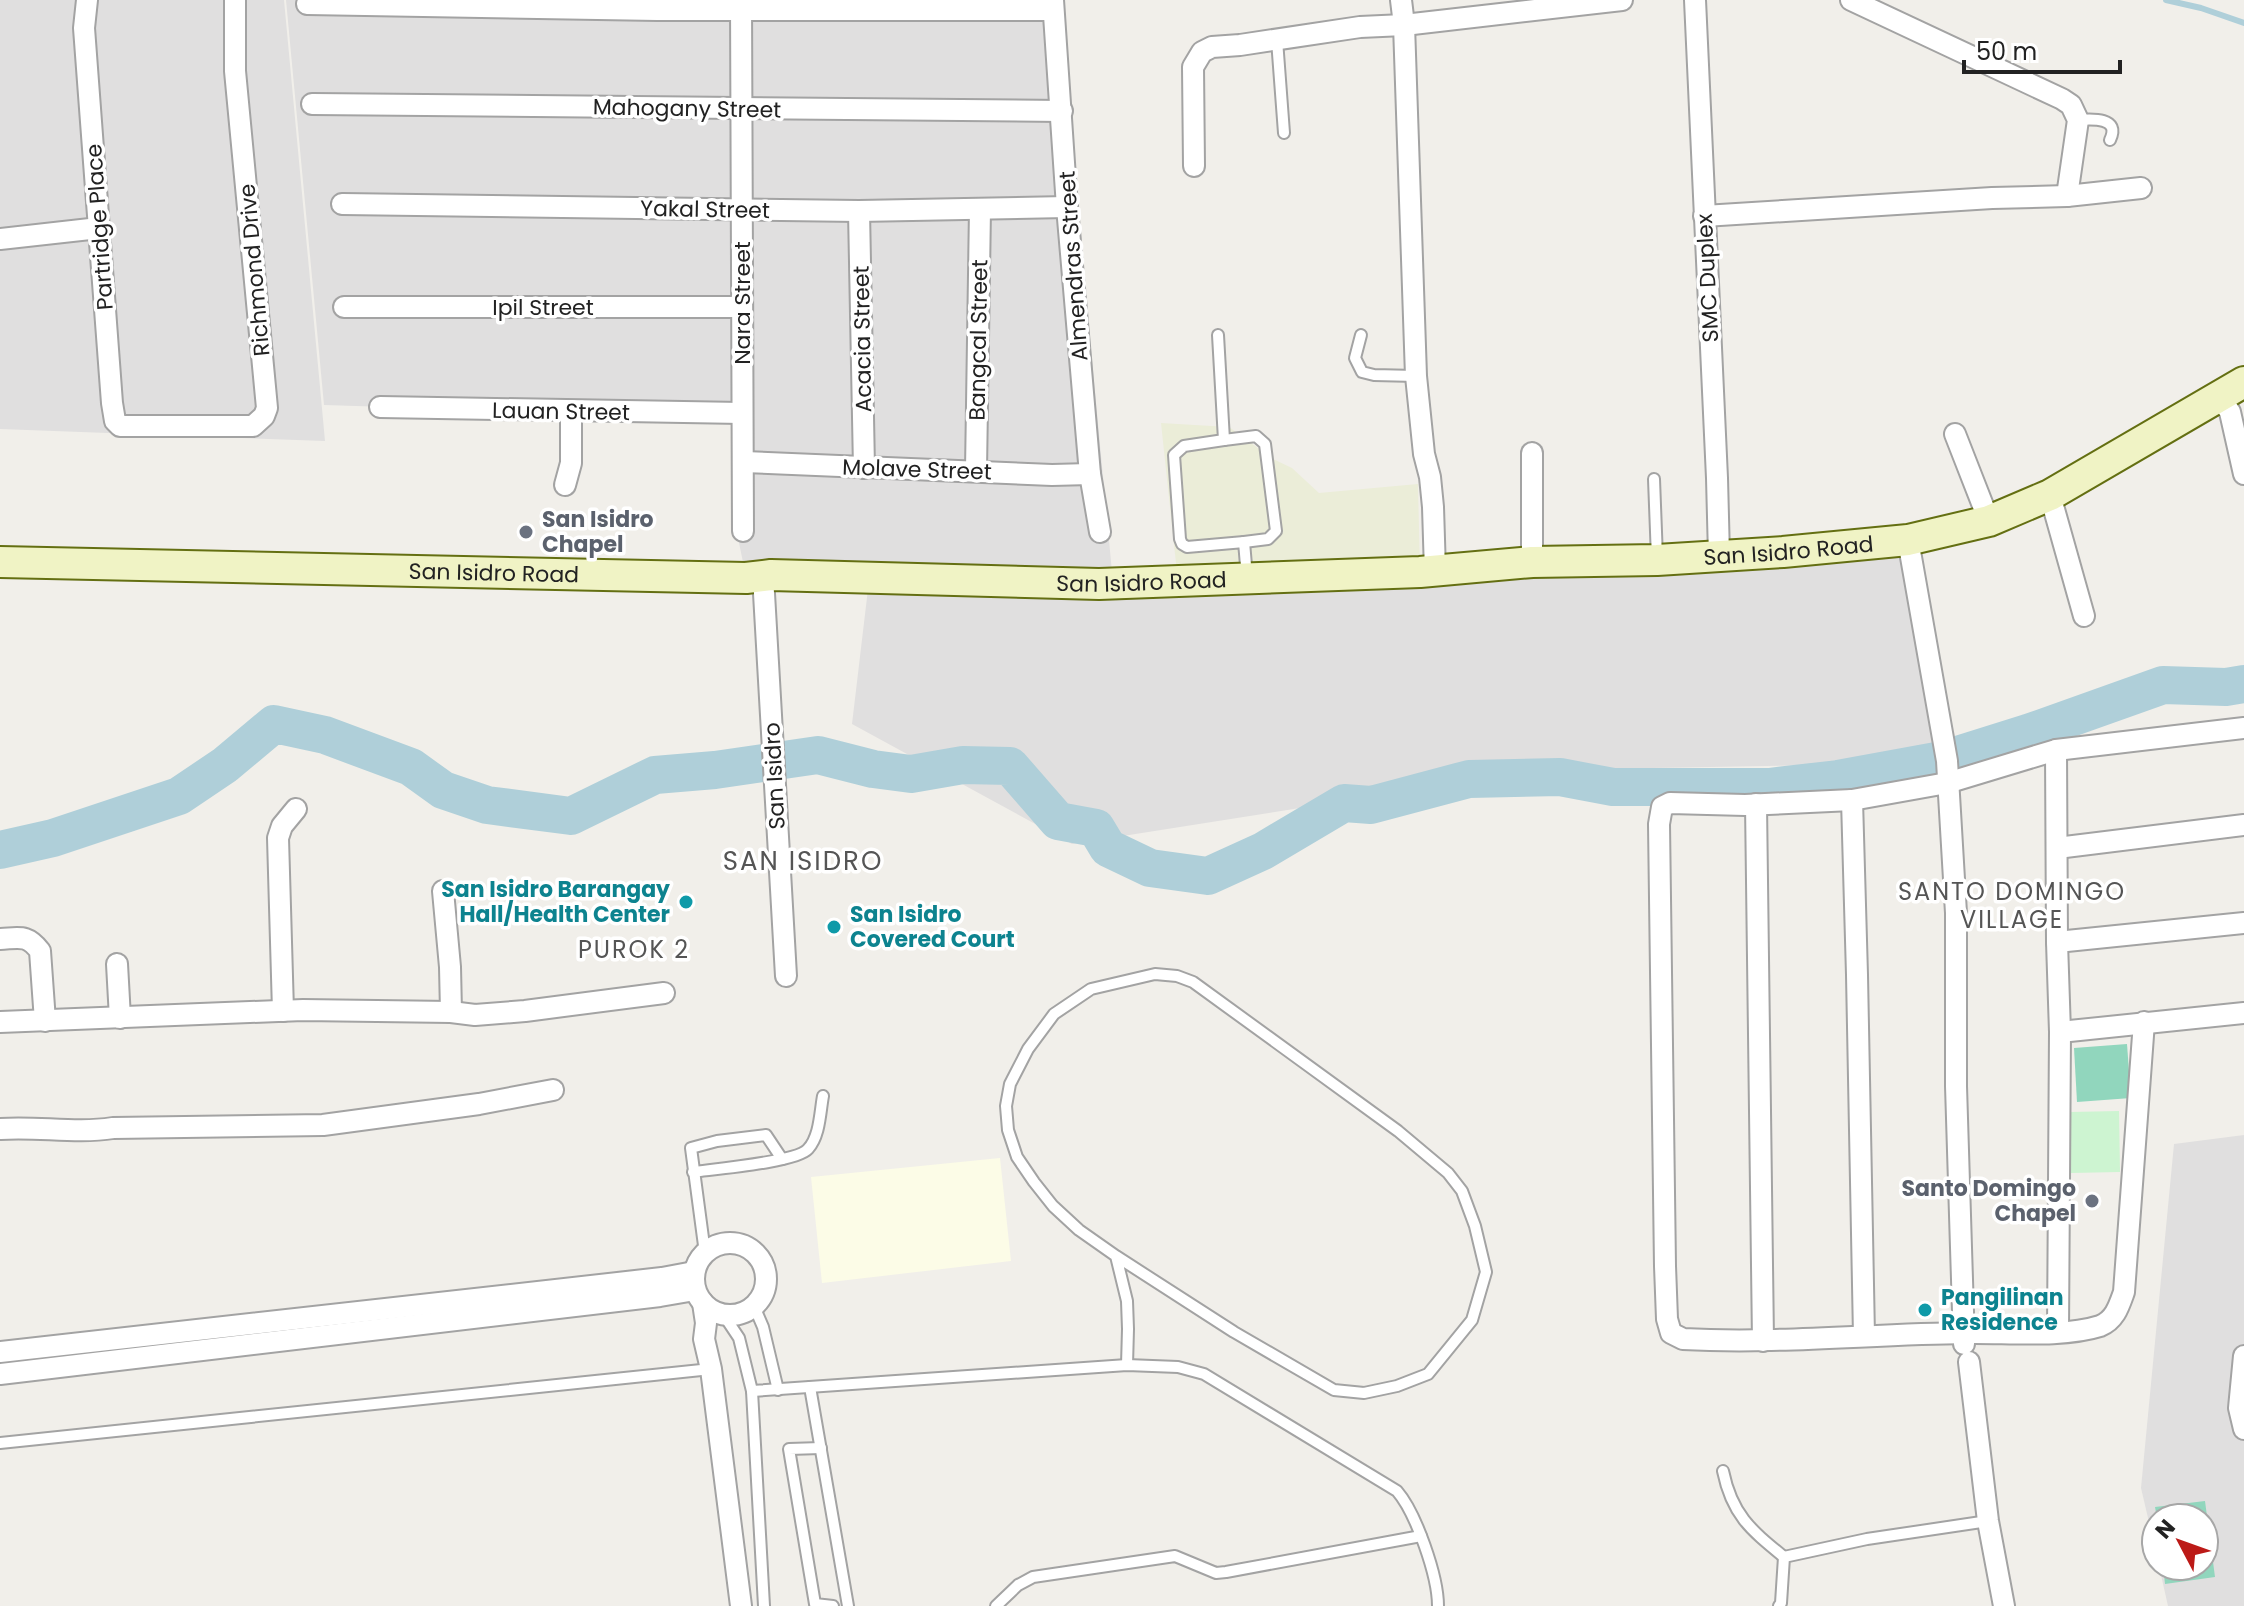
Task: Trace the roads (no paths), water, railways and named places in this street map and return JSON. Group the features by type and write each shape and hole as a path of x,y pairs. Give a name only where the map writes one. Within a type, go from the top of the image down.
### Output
{"main road":[{"name":"San Isidro Road","path":"0,562 1099,584 1435,571 1532,562 1657,560 1783,552 1908,540 1989,521 2050,495 2231,397"}],"street":[{"name":"Partridge Place","path":"87,0 84,28 115,421 120,426 145,426"},
{"name":"Richmond Drive","path":"145,426 253,426 264,416 267,408 235,71 235,0"},
{"path":"1401,0 1416,376 1433,507 1435,571"},
{"path":"1194,166 1193,67 1202,52 1212,47 1360,27 1404,25 1622,0"},
{"name":"SMC Duplex","path":"1695,0 1719,556"},
{"path":"1851,0 2071,105 2078,120 2067,196"},
{"path":"307,4 1053,5"},
{"name":"Nara Street","path":"741,5 743,531"},
{"name":"Almendras Street","path":"1053,5 1090,474 1100,532"},
{"name":"Mahogany Street","path":"312,104 1062,111"},
{"path":"1704,216 2067,196 2141,188"},
{"name":"Yakal Street","path":"342,204 859,211 1067,207"},
{"name":"Bangcal Street","path":"976,470 980,209"},
{"name":"Acacia Street","path":"859,211 864,468"},
{"path":"0,239 99,228"},
{"name":"Ipil Street","path":"344,307 741,307"},
{"path":"2231,397 2244,474"},
{"name":"Lauan Street","path":"380,407 742,413"},
{"path":"565,485 571,463 571,412"},
{"path":"1955,434 1989,521"},
{"path":"1532,453 1532,562"},
{"name":"Molave Street","path":"744,462 1090,474"},
{"path":"2050,495 2084,616"},
{"path":"1908,540 1945,751 1956,913 1956,1086 1966,1346 1988,1521 2004,1606"},
{"name":"San Isidro","path":"763,576 786,976"},
{"path":"2144,1022 2124,1292 2117,1313 2103,1325 1966,1346 1864,1336 1763,1341 1683,1339 1671,1333 1665,1266 1659,824 1662,807 1670,803 1756,804 1852,800 1947,783 2056,750 2244,728"},
{"path":"2056,750 2060,1032 2058,1332"},
{"path":"1852,800 1864,1336"},
{"path":"1756,804 1763,1341"},
{"path":"283,1011 278,838 282,826 296,809"},
{"path":"2057,848 2244,825"},
{"path":"443,891 451,1012"},
{"path":"2057,942 2244,923"},
{"path":"0,939 26,938 34,942 40,951 45,1021"},
{"path":"117,964 120,1018"},
{"path":"0,1022 283,1011 451,1012 475,1015 664,993"},
{"path":"2060,1032 2244,1013"},
{"path":"0,1129 78,1131 323,1125 479,1104 553,1090"},
{"path":"0,1352 662,1278 698,1288 712,1311 734,1315 754,1306 761,1297 766,1274 757,1254 736,1243 714,1246 705,1253 698,1262 698,1288 706,1323 704,1339 711,1369 741,1606"},
{"path":"0,1374 660,1296 698,1288"},
{"path":"2244,1356 2239,1408 2244,1429"}],"lane":[{"path":"1277,40 1284,133"},
{"path":"2078,120 2097,119 2109,124 2113,128 2110,140"},
{"path":"1218,335 1224,440"},
{"path":"1361,335 1355,358 1362,372 1416,376"},
{"path":"2231,397 2244,429"},
{"path":"1256,436 1265,444 1276,531 1268,539 1244,542 1187,547 1182,544 1174,455 1184,446 1256,436"},
{"path":"1654,479 1657,560"},
{"path":"1244,542 1247,579"},
{"path":"1116,1256 1234,1332 1334,1390 1364,1393 1397,1386 1428,1374 1472,1320 1486,1272 1475,1226 1462,1191 1448,1173 1398,1131 1193,982 1177,976 1155,974 1091,989 1054,1014 1028,1049 1010,1084 1006,1106 1008,1130 1017,1157 1053,1206 1079,1230 1116,1256 1127,1301 1127,1365"},
{"path":"693,1172 782,1159 806,1152 815,1140 823,1096"},
{"path":"705,1253 691,1148 717,1141 766,1135 782,1159"},
{"path":"754,1306 763,1327 778,1390"},
{"path":"723,1314 739,1338 752,1391 764,1606"},
{"path":"752,1391 1127,1365 1178,1367 1204,1374 1397,1491 1407,1503 1421,1536 1438,1595 1438,1606"},
{"path":"0,1443 711,1369"},
{"path":"810,1387 848,1606"},
{"path":"821,1448 789,1449 815,1604 833,1606"},
{"path":"1723,1471 1734,1508 1757,1535 1784,1557"},
{"path":"1784,1557 1867,1539 1988,1521"},
{"path":"996,1606 1018,1585 1033,1577 1175,1556 1216,1573 1226,1572 1421,1536"},
{"path":"1779,1606 1784,1557"}],"waterway":[{"path":"2166,0 2244,23"},
{"path":"0,850 53,838 179,796 225,765 274,724 325,735 411,767 443,790 487,805 571,816 655,775 818,755 873,769 911,774 963,765 1010,766 1058,821 1096,828 1108,848 1150,868 1208,876 1263,851 1344,803 1371,805 1469,779 1560,777 1613,787 1769,787 1838,779 1942,760 2163,685 2226,687 2244,684"}],"place":[{"name":"San Isidro Chapel","path":"526,532"},
{"name":"San Isidro Barangay Hall/Health Center","path":"686,902"},
{"name":"San Isidro Covered Court","path":"834,927"},
{"name":"Santo Domingo Chapel","path":"2092,1201"},
{"name":"Pangilinan Residence","path":"1925,1310"}],"district":[{"name":"SAN ISIDRO","path":"803,861"},
{"name":"SANTO DOMINGO VILLAGE","path":"2012,906"},
{"name":"PUROK 2","path":"634,950"}]}
